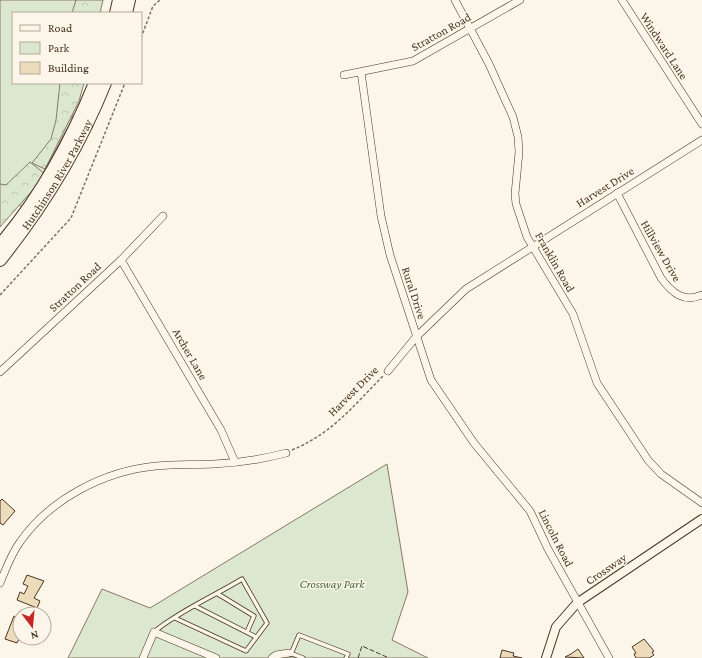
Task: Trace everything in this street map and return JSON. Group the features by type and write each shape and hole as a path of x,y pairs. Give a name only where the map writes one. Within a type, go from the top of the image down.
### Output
{"highway":[{"path":"116,12 119,0"},
{"path":"126,12 128,0"},
{"name":"Hutchinson River Parkway","path":"0,245 50,175 76,127 95,84"},
{"name":"Hutchinson River Parkway","path":"0,260 26,227 57,182 84,133 105,84"}],"street":[{"name":"Franklin Road","path":"455,0 504,95 512,117 518,137 519,152 516,177 516,204 527,237 573,314 588,361 605,397 648,460 661,474 702,503"},
{"name":"Stratton Road","path":"344,75 413,61 520,0"},
{"name":"Windward Lane","path":"622,0 702,124"},
{"name":"Rural Drive","path":"361,72 381,216 390,255 431,380 474,443 516,493"},
{"name":"Harvest Drive","path":"388,371 416,337 466,289 702,140"},
{"name":"Hillview Drive","path":"617,193 661,278 670,291 688,298 702,295"},
{"name":"Stratton Road","path":"0,372 121,260 163,216"},
{"name":"Archer Lane","path":"121,260 221,430 235,462"},
{"path":"0,583 19,543 39,518 83,488 115,474 137,469 156,466 235,462 286,452"},
{"name":"Lincoln Road","path":"516,493 538,525 548,549 609,658"},
{"name":"Crossway","path":"546,658 556,627 578,603 702,519"},
{"path":"143,658 154,632 216,658"},
{"path":"272,658 276,655 290,653"}],"lane":[{"path":"154,632 175,618 242,579 266,623 246,651 175,618"},
{"path":"218,594 254,616 247,632"},
{"path":"195,606 256,637"},
{"path":"303,658 290,653 299,635 348,654 346,658"}],"path":[{"path":"142,35 153,6 160,0"},
{"path":"0,295 71,218 125,84"},
{"name":"Harvest Drive","path":"286,452 324,434 342,419 388,371"}],"green space":[{"path":"0,0 76,0 76,12 12,12 12,84 73,84 72,120 24,208 0,194"},
{"path":"76,0 103,0 100,12 72,12"},
{"path":"60,84 84,84 79,101 45,169 32,163 51,139 56,120"},
{"path":"30,162 46,175 0,227 0,184 6,185"},
{"name":"Crossway Park","path":"387,464 408,592 392,640 428,658 68,658 102,589 150,608"}],"building":[{"path":"2,499 15,511 3,525 0,523 0,501"},
{"path":"27,575 44,581 34,598 40,601 38,606 32,606 17,600 20,592 24,594 28,586 23,584"},
{"path":"12,621 12,641 5,639"},
{"path":"644,639 654,651 652,652 654,655 649,658 636,658 634,654 636,653 632,647"},
{"path":"578,649 584,658 565,657 571,654"},
{"path":"502,650 514,653 513,656 522,658 500,658"}],"fence":[{"path":"358,658 362,646 389,658"}]}
